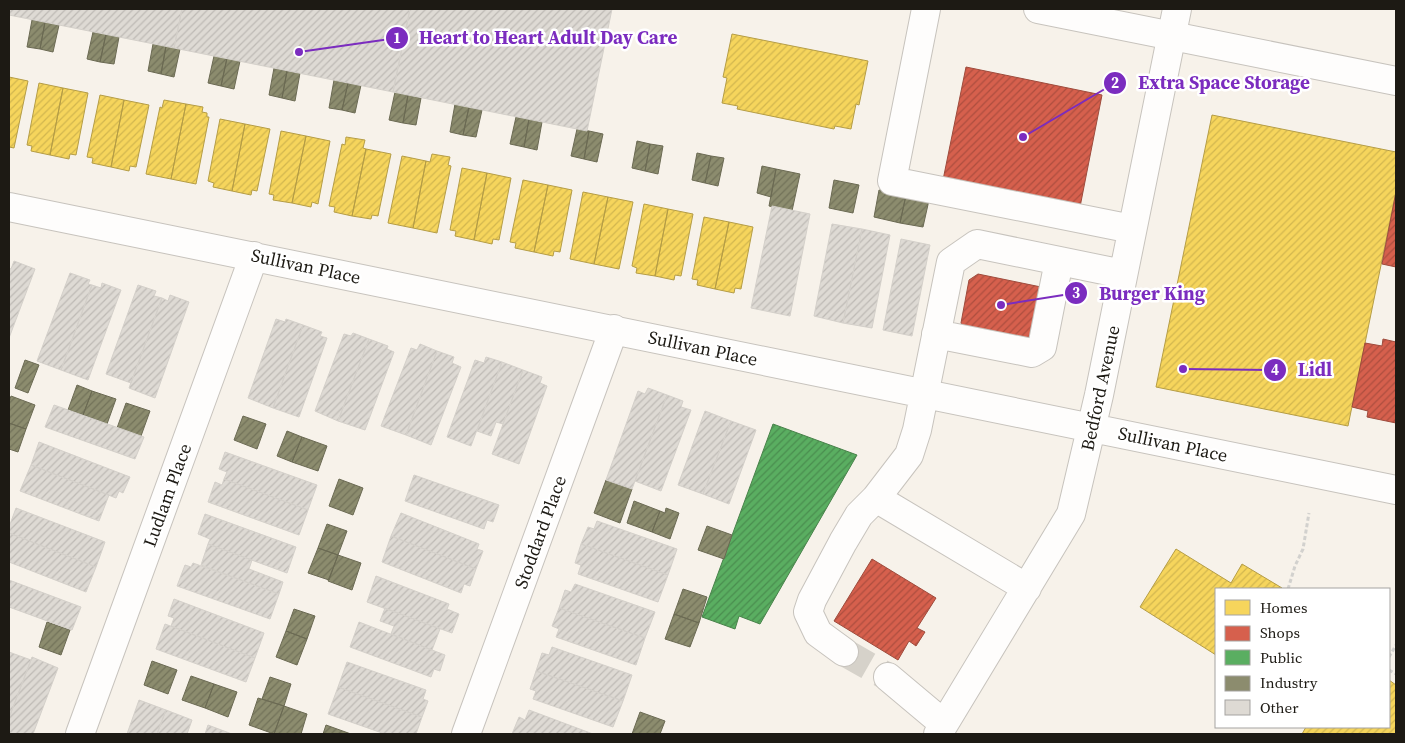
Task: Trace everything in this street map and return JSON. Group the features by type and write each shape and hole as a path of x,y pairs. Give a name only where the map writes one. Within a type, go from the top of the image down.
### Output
{"street":[{"path":"926,9 892,180 1132,229"},
{"path":"1038,9 1396,81"},
{"name":"Bedford Avenue","path":"941,729 1071,514 1092,427 1177,9"},
{"name":"Sullivan Place","path":"9,207 1396,490"},
{"path":"844,652 818,633 808,612 812,600 842,542 859,515 876,498 908,455 917,430 951,262 976,244 1123,274"},
{"name":"Ludlam Place","path":"80,734 254,256"},
{"path":"936,334 1032,353 1042,347 1059,261"},
{"name":"Stoddard Place","path":"466,734 614,330"},
{"path":"876,498 1027,588"},
{"path":"888,677 941,729"}],"path":[{"path":"1288,588 1303,549 1308,513"}],"building: Homes":[{"path":"732,34 868,61 859,105 856,104 851,129 835,126 834,129 737,109 738,106 722,103 727,78 723,77"},
{"path":"9,77 28,81 14,148 9,147"},
{"path":"39,83 63,88 50,155 31,151 32,146 27,145"},
{"path":"63,88 88,93 76,155 70,154 69,159 50,155"},
{"path":"100,95 124,100 111,167 92,163 93,158 87,157"},
{"path":"124,100 149,105 136,167 130,166 129,171 111,167"},
{"path":"164,100 186,104 171,179 146,174 160,107 162,108"},
{"path":"186,104 203,107 202,112 207,113 207,117 209,117 196,184 171,179"},
{"path":"1212,115 1396,152 1396,192 1348,426 1156,387"},
{"path":"220,119 245,124 232,191 213,187 214,183 208,181"},
{"path":"245,124 270,129 257,191 252,190 251,195 232,191"},
{"path":"281,131 306,136 292,203 273,200 274,195 269,194"},
{"path":"306,136 330,141 318,204 312,202 311,207 292,203"},
{"path":"346,137 365,140 363,148 366,149 352,216 334,212 335,207 329,206 342,144 345,145"},
{"path":"366,149 391,154 378,216 372,215 371,219 352,216"},
{"path":"432,154 450,157 448,165 451,166 437,233 413,228 426,161 430,162"},
{"path":"402,156 426,161 413,228 388,223"},
{"path":"462,168 487,173 474,240 455,236 456,231 450,230"},
{"path":"487,173 511,178 499,240 493,239 492,244 474,240"},
{"path":"523,180 548,185 534,252 515,248 516,243 510,242"},
{"path":"548,185 572,190 560,252 554,251 553,256 534,252"},
{"path":"583,192 608,197 594,264 570,259"},
{"path":"608,197 633,202 619,269 594,264"},
{"path":"644,204 668,209 655,276 636,273 637,268 632,266"},
{"path":"668,209 693,214 681,276 675,275 674,280 655,276"},
{"path":"704,217 729,222 715,289 697,285 698,280 692,279"},
{"path":"729,222 753,227 741,289 735,288 734,293 715,289"},
{"path":"1176,549 1231,583 1242,564 1282,588 1215,588 1215,654 1140,607"},
{"path":"1390,681 1396,685 1396,734 1302,734 1305,728 1390,728"}],"building: Shops":[{"path":"966,67 1102,95 1080,207 943,180"},
{"path":"1396,192 1396,267 1382,264"},
{"path":"978,274 1041,287 1030,344 966,331 961,323 969,280"},
{"path":"1383,339 1396,342 1396,423 1367,417 1368,411 1352,407 1365,343 1382,346"},
{"path":"872,559 936,598 917,628 925,632 916,646 909,641 898,660 834,621"}],"building: Public":[{"path":"773,424 857,455 760,624 739,616 735,629 702,617"}],"building: Industry":[{"path":"32,20 45,22 40,49 27,47"},
{"path":"45,22 59,25 53,52 40,49"},
{"path":"93,32 106,34 100,62 87,59"},
{"path":"106,34 119,37 114,64 100,62"},
{"path":"153,44 166,46 161,74 148,71"},
{"path":"166,46 180,49 174,77 161,74"},
{"path":"214,56 227,58 221,86 208,83"},
{"path":"227,58 240,61 234,89 221,86"},
{"path":"274,68 287,71 282,98 269,95"},
{"path":"287,71 300,73 295,101 282,98"},
{"path":"334,80 348,83 342,110 329,108"},
{"path":"348,83 361,85 355,113 342,110"},
{"path":"395,92 408,95 403,123 389,120"},
{"path":"408,95 421,98 416,125 403,123"},
{"path":"455,104 469,107 463,135 450,132"},
{"path":"469,107 482,110 476,137 463,135"},
{"path":"516,117 529,119 524,147 510,144"},
{"path":"529,119 542,122 537,150 524,147"},
{"path":"577,129 589,131 584,159 571,156"},
{"path":"589,131 603,134 597,162 584,159"},
{"path":"637,141 650,144 645,171 632,168"},
{"path":"650,144 663,146 658,174 645,171"},
{"path":"697,153 711,156 705,183 692,180"},
{"path":"711,156 724,158 718,186 705,183"},
{"path":"762,166 776,169 771,197 757,193"},
{"path":"776,169 800,174 792,211 769,206"},
{"path":"834,180 859,185 853,213 829,208"},
{"path":"879,190 906,195 900,223 874,217"},
{"path":"906,195 929,200 923,227 900,223"},
{"path":"25,360 39,365 28,393 15,388"},
{"path":"77,385 92,391 83,415 68,410"},
{"path":"92,391 116,399 107,424 83,415"},
{"path":"11,396 35,405 26,429 9,423 9,402"},
{"path":"126,403 150,411 141,436 117,428"},
{"path":"243,416 266,424 257,449 234,440"},
{"path":"9,423 26,429 18,452 9,449"},
{"path":"287,431 302,437 292,462 277,456"},
{"path":"302,437 327,446 318,471 292,462"},
{"path":"339,479 363,488 353,515 329,506"},
{"path":"606,480 632,489 620,523 594,513"},
{"path":"634,501 660,511 652,532 627,523"},
{"path":"666,508 679,513 670,539 652,532 660,511 665,513"},
{"path":"327,524 347,531 338,555 318,548"},
{"path":"707,526 732,535 724,559 698,550"},
{"path":"318,548 338,555 329,580 308,573"},
{"path":"338,555 361,563 352,590 328,581"},
{"path":"683,589 707,597 699,623 674,614"},
{"path":"294,609 315,616 307,639 286,631"},
{"path":"674,614 699,623 690,647 665,639"},
{"path":"47,622 70,630 61,655 39,647"},
{"path":"286,631 307,639 297,665 276,657"},
{"path":"152,661 177,670 168,694 144,685"},
{"path":"191,676 214,684 205,708 182,700"},
{"path":"270,677 291,684 284,706 262,699"},
{"path":"214,684 237,692 228,717 205,708"},
{"path":"258,698 284,706 274,734 249,725"},
{"path":"284,706 307,714 301,734 274,734"},
{"path":"640,712 665,721 660,734 632,734"},
{"path":"326,725 351,734 323,734"}],"building: Other":[{"path":"9,9 182,9 174,48 9,15"},
{"path":"182,9 410,9 393,92 174,48"},
{"path":"410,9 612,9 587,131 393,92"},
{"path":"772,206 810,214 790,316 751,308"},
{"path":"832,224 862,229 843,323 814,316"},
{"path":"862,229 890,235 872,328 843,323"},
{"path":"901,239 930,245 912,336 883,330"},
{"path":"14,261 35,269 9,338 9,268 11,269"},
{"path":"70,273 90,280 88,284 92,285 61,370 37,361"},
{"path":"102,283 121,290 88,380 61,370 92,285 101,288"},
{"path":"138,285 156,291 154,296 162,298 131,383 106,374"},
{"path":"170,295 189,302 155,398 129,388 162,298 168,301"},
{"path":"276,319 285,322 286,319 303,325 273,408 248,398"},
{"path":"303,325 322,332 320,336 327,338 299,417 273,408"},
{"path":"353,333 369,339 338,421 315,411 344,334 351,336"},
{"path":"369,339 388,346 387,349 394,352 365,430 338,421"},
{"path":"420,344 437,351 406,435 381,426 411,348 417,350"},
{"path":"437,351 454,357 452,363 461,367 431,445 406,435"},
{"path":"486,357 502,362 471,446 447,437 475,360 484,363"},
{"path":"502,362 523,370 503,424 496,422 491,436 477,431"},
{"path":"523,370 542,377 540,383 547,386 519,464 492,454"},
{"path":"648,388 667,395 632,489 606,480 638,391 645,394"},
{"path":"667,395 683,401 681,407 691,410 661,491 635,481"},
{"path":"54,405 144,437 135,459 45,427"},
{"path":"705,411 731,421 703,494 678,485"},
{"path":"731,421 756,430 729,504 703,494"},
{"path":"39,442 130,477 123,493 119,491 116,498 31,465"},
{"path":"225,452 317,485 308,510 224,479 227,472 219,469"},
{"path":"31,465 109,495 99,521 20,491"},
{"path":"414,475 499,505 493,522 487,520 484,529 405,501"},
{"path":"224,479 308,510 299,535 208,502 215,482 222,485"},
{"path":"16,508 105,542 96,567 9,533 9,527"},
{"path":"401,513 479,544 477,549 483,551 476,569 391,536"},
{"path":"205,514 296,547 287,573 208,544 210,539 198,534"},
{"path":"597,521 677,549 668,575 581,544 588,527 594,529"},
{"path":"9,533 96,567 86,592 9,562"},
{"path":"391,536 476,569 470,586 464,584 461,593 382,562"},
{"path":"208,544 252,560 249,569 283,582 279,594 201,565"},
{"path":"581,544 668,575 658,602 578,574 581,565 575,563"},
{"path":"193,563 279,594 270,619 177,586 185,565 191,567"},
{"path":"376,576 449,604 447,609 459,614 452,633 367,602"},
{"path":"9,580 81,607 72,630 9,607"},
{"path":"575,584 655,612 645,638 559,608 565,590 571,592"},
{"path":"174,599 264,633 255,658 171,626 174,618 168,616"},
{"path":"385,608 440,629 432,650 391,634 394,626 380,621"},
{"path":"559,608 645,638 636,665 556,637 559,629 552,626"},
{"path":"359,622 445,655 440,671 434,669 431,677 350,647"},
{"path":"165,624 255,658 246,682 156,649"},
{"path":"552,647 632,675 623,701 536,671 542,653 549,655"},
{"path":"9,652 31,660 9,718"},
{"path":"32,657 58,668 33,734 9,734 9,718"},
{"path":"347,662 426,690 423,699 428,701 422,717 338,687"},
{"path":"536,671 623,701 613,727 533,699 536,691 530,689"},
{"path":"338,687 422,717 416,734 385,734 328,714"},
{"path":"139,700 166,710 157,734 127,734"},
{"path":"166,710 192,720 187,734 157,734"},
{"path":"529,710 593,734 512,734 519,717 525,720"},
{"path":"208,725 232,734 205,734"}],"tunnel":[{"path":"844,652 888,677"}],"place":[{"name":"Heart to Heart Adult Day Care","path":"299,52"},
{"name":"Extra Space Storage","path":"1023,137"},
{"name":"Burger King","path":"1001,305"},
{"name":"Lidl","path":"1183,369"}]}
